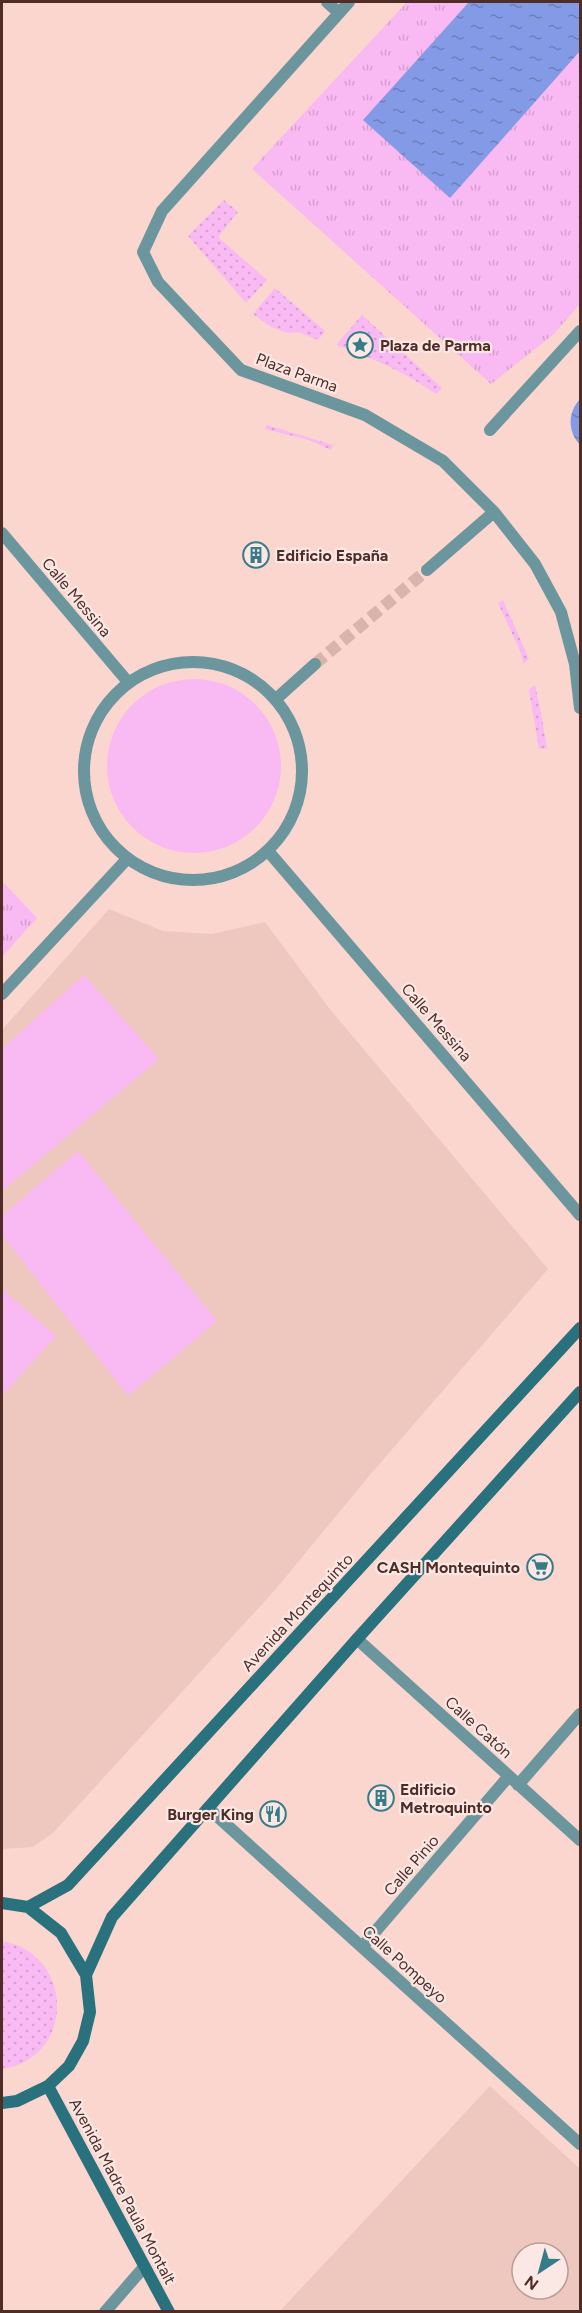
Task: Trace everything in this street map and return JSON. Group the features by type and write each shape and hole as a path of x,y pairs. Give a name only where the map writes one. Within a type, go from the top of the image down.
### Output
{"street":[{"path":"327,2 338,12"},
{"name":"Plaza Parma","path":"349,2 162,211 143,252 158,282 241,370 365,415 443,460 494,512 535,564 561,612 575,664 580,708"},
{"path":"490,430 580,330"},
{"path":"427,570 494,512"},
{"name":"Calle Messina","path":"2,533 128,682"},
{"path":"189,661 221,665 251,678 276,699 294,728 297,738 302,760 301,794 289,825 268,851 236,872 199,881 162,877 127,859 103,835 88,804 83,770 88,737 104,706 128,682 157,667 189,661"},
{"path":"276,699 315,664"},
{"name":"Calle Messina","path":"268,851 580,1215"},
{"path":"2,994 127,859"},
{"name":"Avenida Montequinto","path":"28,1907 68,1885 580,1328"},
{"path":"86,1975 112,1917 357,1639 580,1392"},
{"name":"Calle Catón","path":"357,1639 580,1840"},
{"name":"Calle Pinio","path":"362,1947 514,1780 580,1714"},
{"name":"Calle Pompeyo","path":"208,1808 580,2144"},
{"path":"2,1903 28,1907 62,1933 86,1975 90,2012 83,2041 69,2066 48,2086 17,2101 2,2103"},
{"name":"Avenida Madre Paula Montalt","path":"48,2086 169,2312"},
{"path":"105,2312 144,2267"}],"shaded area":[{"path":"109,909 163,931 212,934 265,922 329,1008 548,1269 369,1476 275,1590 54,1832 33,1847 2,1849 2,1030"},
{"path":"490,2086 580,2169 580,2311 280,2311"}],"green space":[{"path":"407,2 580,2 580,304 554,334 491,384 252,169"},
{"path":"224,200 238,212 218,237 267,280 246,303 188,236"},
{"path":"275,288 325,331 318,340 298,332 288,333 271,327 253,314"},
{"path":"362,315 442,388 436,394 388,366 336,345"},
{"path":"267,425 333,445 331,450 309,440 265,429"},
{"path":"503,600 529,659 523,664 521,653 498,603"},
{"path":"194,679 227,686 256,704 274,733 281,766 274,799 256,828 227,846 194,853 161,846 132,828 114,799 107,766 114,733 132,704 161,686"},
{"path":"535,685 547,748 539,749 529,690"},
{"path":"2,881 37,918 2,957"},
{"path":"84,975 159,1059 2,1191 2,1049"},
{"path":"78,1151 217,1321 128,1396 2,1235 2,1216"},
{"path":"2,1289 56,1336 2,1396"},
{"path":"2,1941 26,1950 43,1965 54,1984 57,2006 54,2027 43,2046 26,2061 2,2069"}],"water":[{"path":"469,2 580,2 580,51 450,198 363,120"},
{"path":"580,399 580,445 571,428 571,416"}],"tunnel":[{"path":"315,664 427,570"}],"place":[{"name":"Plaza de Parma","path":"360,345"},
{"name":"Edificio España","path":"256,555"},
{"name":"CASH Montequinto","path":"540,1567"},
{"name":"Edificio Metroquinto","path":"381,1798"},
{"name":"Burger King","path":"273,1814"}]}
